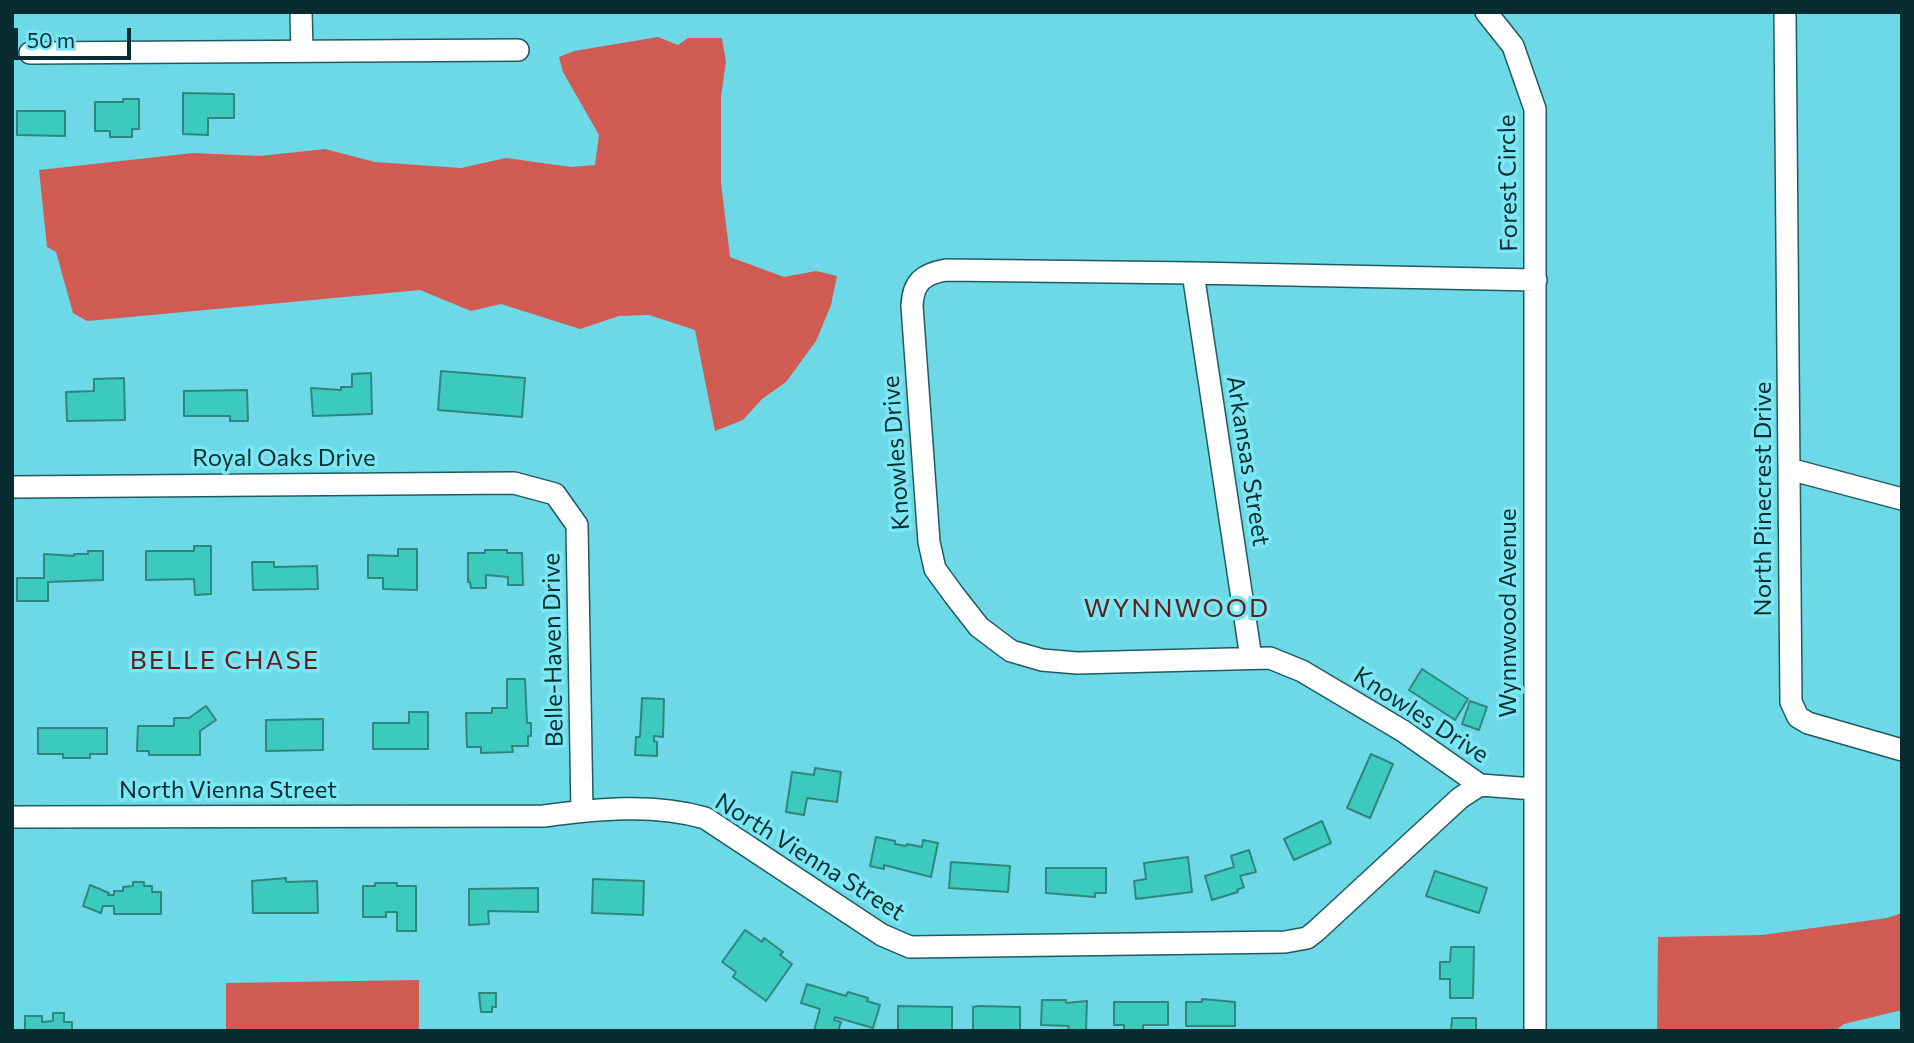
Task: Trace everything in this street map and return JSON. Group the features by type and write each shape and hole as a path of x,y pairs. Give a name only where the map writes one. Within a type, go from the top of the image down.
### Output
{"street":[{"path":"301,12 302,51"},
{"name":"Forest Circle","path":"1486,12 1513,46 1535,109 1536,280"},
{"name":"North Pinecrest Drive","path":"1785,12 1790,693 1794,712 1798,717 1819,727 1902,750"},
{"path":"30,53 518,50"},
{"name":"Knowles Drive","path":"1534,789 1480,785 1403,731 1302,671 1270,657 1077,663 1042,660 1011,651 979,627 935,569 929,542 912,306 913,290 920,281 932,273 946,270 1193,272 1536,280"},
{"name":"Arkansas Street","path":"1193,272 1251,657"},
{"name":"Wynnwood Avenue","path":"1535,1031 1536,280"},
{"path":"1788,469 1902,499"},
{"name":"Royal Oaks Drive","path":"12,487 514,483 555,494"},
{"name":"Belle-Haven Drive","path":"555,494 577,525 582,811"},
{"name":"North Vienna Street","path":"12,817 544,816 582,811 661,810 705,818 882,934 910,947 1285,942 1307,938 1317,931 1460,798 1480,785"}],"shaded area":[{"path":"658,37 678,45 688,38 722,38 726,62 721,96 721,183 730,257 784,277 816,271 837,276 831,305 816,341 786,382 762,399 743,420 715,431 695,330 649,315 619,316 580,329 501,304 471,311 420,290 87,321 73,313 56,252 47,247 39,170 193,153 260,156 325,149 375,162 461,168 506,158 571,167 595,165 599,135 563,72 559,57 574,51"},
{"path":"1902,913 1902,1010 1844,1024 1835,1031 1657,1031 1658,937 1762,935 1887,918"},
{"path":"419,980 419,1031 226,1031 226,983"}],"building":[{"path":"183,93 234,94 234,118 208,118 208,135 183,134"},
{"path":"123,99 139,99 139,129 132,129 132,137 110,137 110,131 95,131 95,102 123,102"},
{"path":"17,111 65,111 65,136 17,135"},
{"path":"441,371 525,378 522,417 438,410"},
{"path":"371,373 372,414 313,416 311,388 341,390 341,387 352,387 352,374"},
{"path":"124,378 125,420 67,421 66,392 94,391 94,379"},
{"path":"247,390 248,421 230,421 230,416 184,416 184,391"},
{"path":"194,546 211,546 211,594 195,595 194,579 146,580 146,551 194,551"},
{"path":"398,549 417,549 417,590 383,589 383,578 368,578 368,555 398,556"},
{"path":"485,550 522,553 523,585 508,585 508,577 486,575 486,588 471,588 468,582 468,553 485,553"},
{"path":"88,551 103,551 103,580 48,582 48,601 17,601 17,578 44,578 44,554 74,556 88,554"},
{"path":"252,562 274,562 274,567 317,566 318,589 253,590"},
{"path":"1422,669 1468,699 1455,720 1409,690"},
{"path":"507,679 525,679 527,723 531,723 528,746 512,746 513,752 481,753 481,747 467,747 466,713 492,713 492,708 507,708"},
{"path":"642,698 664,699 663,737 654,736 657,756 635,755 636,737 640,737"},
{"path":"1470,701 1487,707 1479,730 1462,724"},
{"path":"206,706 216,720 200,731 200,755 149,755 149,751 137,751 138,726 174,726 174,718 189,718"},
{"path":"409,712 428,712 428,749 373,749 373,723 409,723"},
{"path":"323,719 323,750 266,751 266,720"},
{"path":"38,728 107,728 107,754 90,754 90,758 63,758 63,754 38,754"},
{"path":"1371,754 1393,764 1370,818 1347,808"},
{"path":"815,768 841,772 837,802 807,798 804,815 786,812 792,772 814,775"},
{"path":"1322,821 1331,843 1294,860 1284,839"},
{"path":"876,837 906,846 922,847 923,840 938,843 931,877 884,865 884,869 870,866"},
{"path":"1249,850 1256,872 1240,876 1244,887 1237,890 1238,892 1212,900 1205,876 1234,867 1231,856"},
{"path":"1188,857 1192,892 1136,899 1134,881 1146,879 1144,863"},
{"path":"951,862 1010,866 1008,892 949,888"},
{"path":"1046,868 1106,868 1106,893 1095,893 1095,897 1046,893"},
{"path":"1435,871 1487,888 1479,913 1426,896"},
{"path":"286,878 286,882 317,881 318,913 253,913 252,881"},
{"path":"593,879 644,881 643,915 592,913"},
{"path":"133,882 144,882 144,886 152,886 152,892 161,892 161,914 114,914 114,906 103,906 101,913 83,906 90,885 109,893 108,895 114,895 114,891 123,891 123,887 133,886"},
{"path":"375,883 416,886 416,931 397,931 397,912 386,912 386,917 363,917 363,886 375,886"},
{"path":"538,888 538,912 488,911 489,924 469,925 469,889"},
{"path":"745,930 762,942 764,938 783,952 780,955 792,964 766,1001 733,977 736,972 722,962"},
{"path":"1451,947 1474,947 1473,998 1450,998 1450,979 1440,979 1440,962 1450,962"},
{"path":"807,984 846,996 848,992 880,1005 873,1028 835,1017 834,1020 841,1022 838,1031 814,1031 820,1009 801,1003"},
{"path":"479,993 496,993 496,1007 492,1007 492,1012 481,1012"},
{"path":"1202,999 1235,1002 1235,1026 1186,1026 1186,1002 1202,1002"},
{"path":"1042,1000 1066,1000 1066,1003 1087,1001 1086,1031 1068,1031 1069,1026 1041,1025"},
{"path":"1114,1002 1168,1002 1168,1025 1143,1025 1143,1031 1124,1031 1124,1025 1114,1025"},
{"path":"898,1006 952,1007 952,1031 898,1030"},
{"path":"973,1007 1020,1007 1020,1031 973,1031"},
{"path":"53,1013 64,1013 64,1022 72,1022 72,1031 25,1031 25,1016 42,1016 42,1022 53,1021"},
{"path":"1452,1018 1476,1018 1476,1031 1451,1031"}],"district":[{"name":"WYNNWOOD","path":"1177,608"},
{"name":"BELLE CHASE","path":"225,660"}]}
